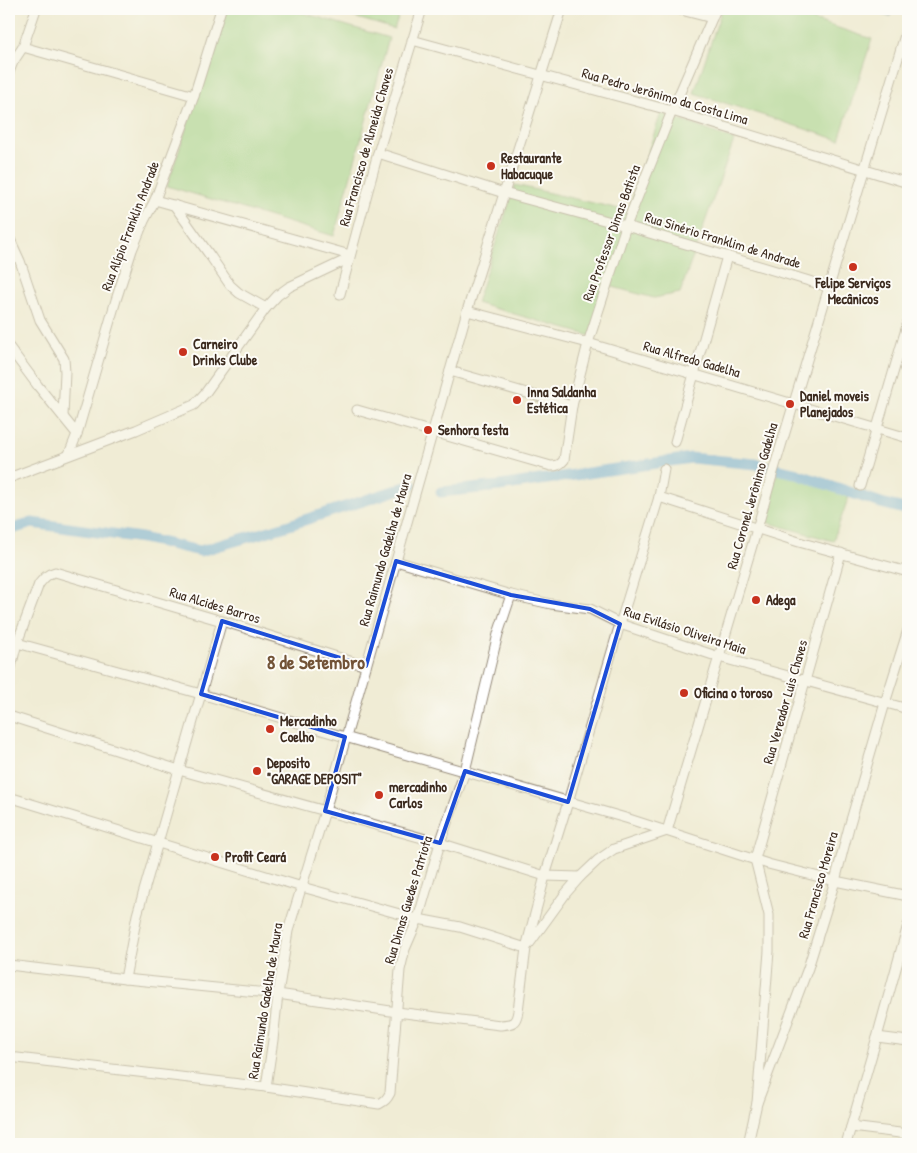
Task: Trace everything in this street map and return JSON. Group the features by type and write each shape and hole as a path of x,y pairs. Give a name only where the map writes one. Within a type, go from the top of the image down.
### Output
{"street":[{"path":"9,72 23,47 36,9"},
{"name":"Rua Alípio Franklin Andrade","path":"69,454 77,434 132,250 144,221 156,200 194,96 221,9"},
{"name":"Rua Francisco de Almeida Chaves","path":"340,294 378,153 422,9"},
{"name":"Rua Raimundo Gadelha de Moura","path":"9,1056 266,1087 288,931 467,311 562,9"},
{"path":"677,9 712,18"},
{"name":"Rua Professor Dimas Batista","path":"433,432 551,466 561,464 564,460 572,406 588,343 626,226 672,111 716,9"},
{"name":"Rua Coronel Jerônimo Gadelha","path":"668,832 864,169 905,50 908,25"},
{"name":"Rua Pedro Jerônimo da Costa Lima","path":"412,40 672,111 908,183"},
{"path":"23,47 194,96"},
{"name":"Rua Sinério Franklim de Andrade","path":"378,153 504,193 626,226 829,287"},
{"path":"156,200 349,257"},
{"path":"174,205 230,285 239,293 266,308"},
{"path":"9,237 20,261 40,320 64,359 66,372 63,416"},
{"path":"675,442 727,256"},
{"path":"9,478 136,430 194,405 206,392 266,308 278,296 289,287 349,257"},
{"name":"Rua Alfredo Gadelha","path":"467,311 588,343 908,438"},
{"path":"860,486 908,322"},
{"path":"9,347 77,434"},
{"path":"450,371 572,406"},
{"path":"357,410 433,432"},
{"path":"9,965 278,994 500,1025 511,1024 515,1021 526,948 545,876 659,497 664,469"},
{"path":"659,497 799,542 908,572"},
{"name":"Rua Vereador Luis Chaves","path":"755,859 841,553"},
{"name":"Rua Evilásio Oliveira Maia","path":"396,561 511,595 551,604 590,609 620,624 720,657 908,709"},
{"name":"Rua Alcides Barros","path":"18,643 39,584 49,574 55,572 222,620 366,666"},
{"name":"Rua Dimas Guedes Patriota","path":"266,1087 379,1104 388,1098 390,1093 400,970 405,949 418,919 440,843 465,771 498,634 511,595"},
{"path":"125,979 137,915 222,620"},
{"name":"Rua Francisco Moreira","path":"748,1144 757,1103 808,968 908,630"},
{"path":"9,675 18,643 201,694 629,819 768,864 835,881 908,896"},
{"path":"9,716 179,770 440,843 545,876 580,877"},
{"path":"9,797 302,887 418,919 460,927 526,948"},
{"path":"526,948 566,893 598,860 614,849 668,832"},
{"path":"755,859 769,915 769,951 757,1103"},
{"path":"846,1144 905,948 908,925"},
{"path":"877,1037 908,1041"},
{"path":"851,1127 908,1134"}],"highlighted area":[{"path":"396,561 511,595 590,609 620,624 568,802 465,771 440,843 325,811 345,737 201,694 222,621 366,666"}],"green space":[{"path":"226,9 290,9 389,38 334,236 167,186"},
{"path":"327,9 401,9 394,29"},
{"path":"722,9 780,9 872,39 839,140 694,93"},
{"path":"661,113 734,140 680,293 654,298 609,286 591,336 476,303 515,185 628,211"},
{"path":"777,472 849,496 833,541 766,522"}],"water":[{"path":"871,9 893,9 890,17"}],"waterway":[{"path":"441,492 499,486 691,458 756,464 794,473 881,503 908,510"},
{"path":"9,530 32,523 142,538 200,551 283,527 412,485"}],"place":[{"name":"Restaurante Habacuque","path":"491,166"},
{"name":"Felipe Serviços Mecânicos","path":"853,267"},
{"name":"Carneiro Drinks Clube","path":"183,352"},
{"name":"Inna Saldanha Estética","path":"517,400"},
{"name":"Daniel moveis Planejados","path":"790,404"},
{"name":"Senhora festa","path":"428,430"},
{"name":"Adega","path":"756,600"},
{"name":"Oficina o toroso","path":"684,693"},
{"name":"Mercadinho Coelho","path":"270,729"},
{"name":"Deposito \"GARAGE DEPOSIT\"","path":"257,771"},
{"name":"mercadinho Carlos","path":"379,795"},
{"name":"Profit Ceará","path":"215,857"}],"district":[{"name":"8 de Setembro","path":"316,662"}]}
